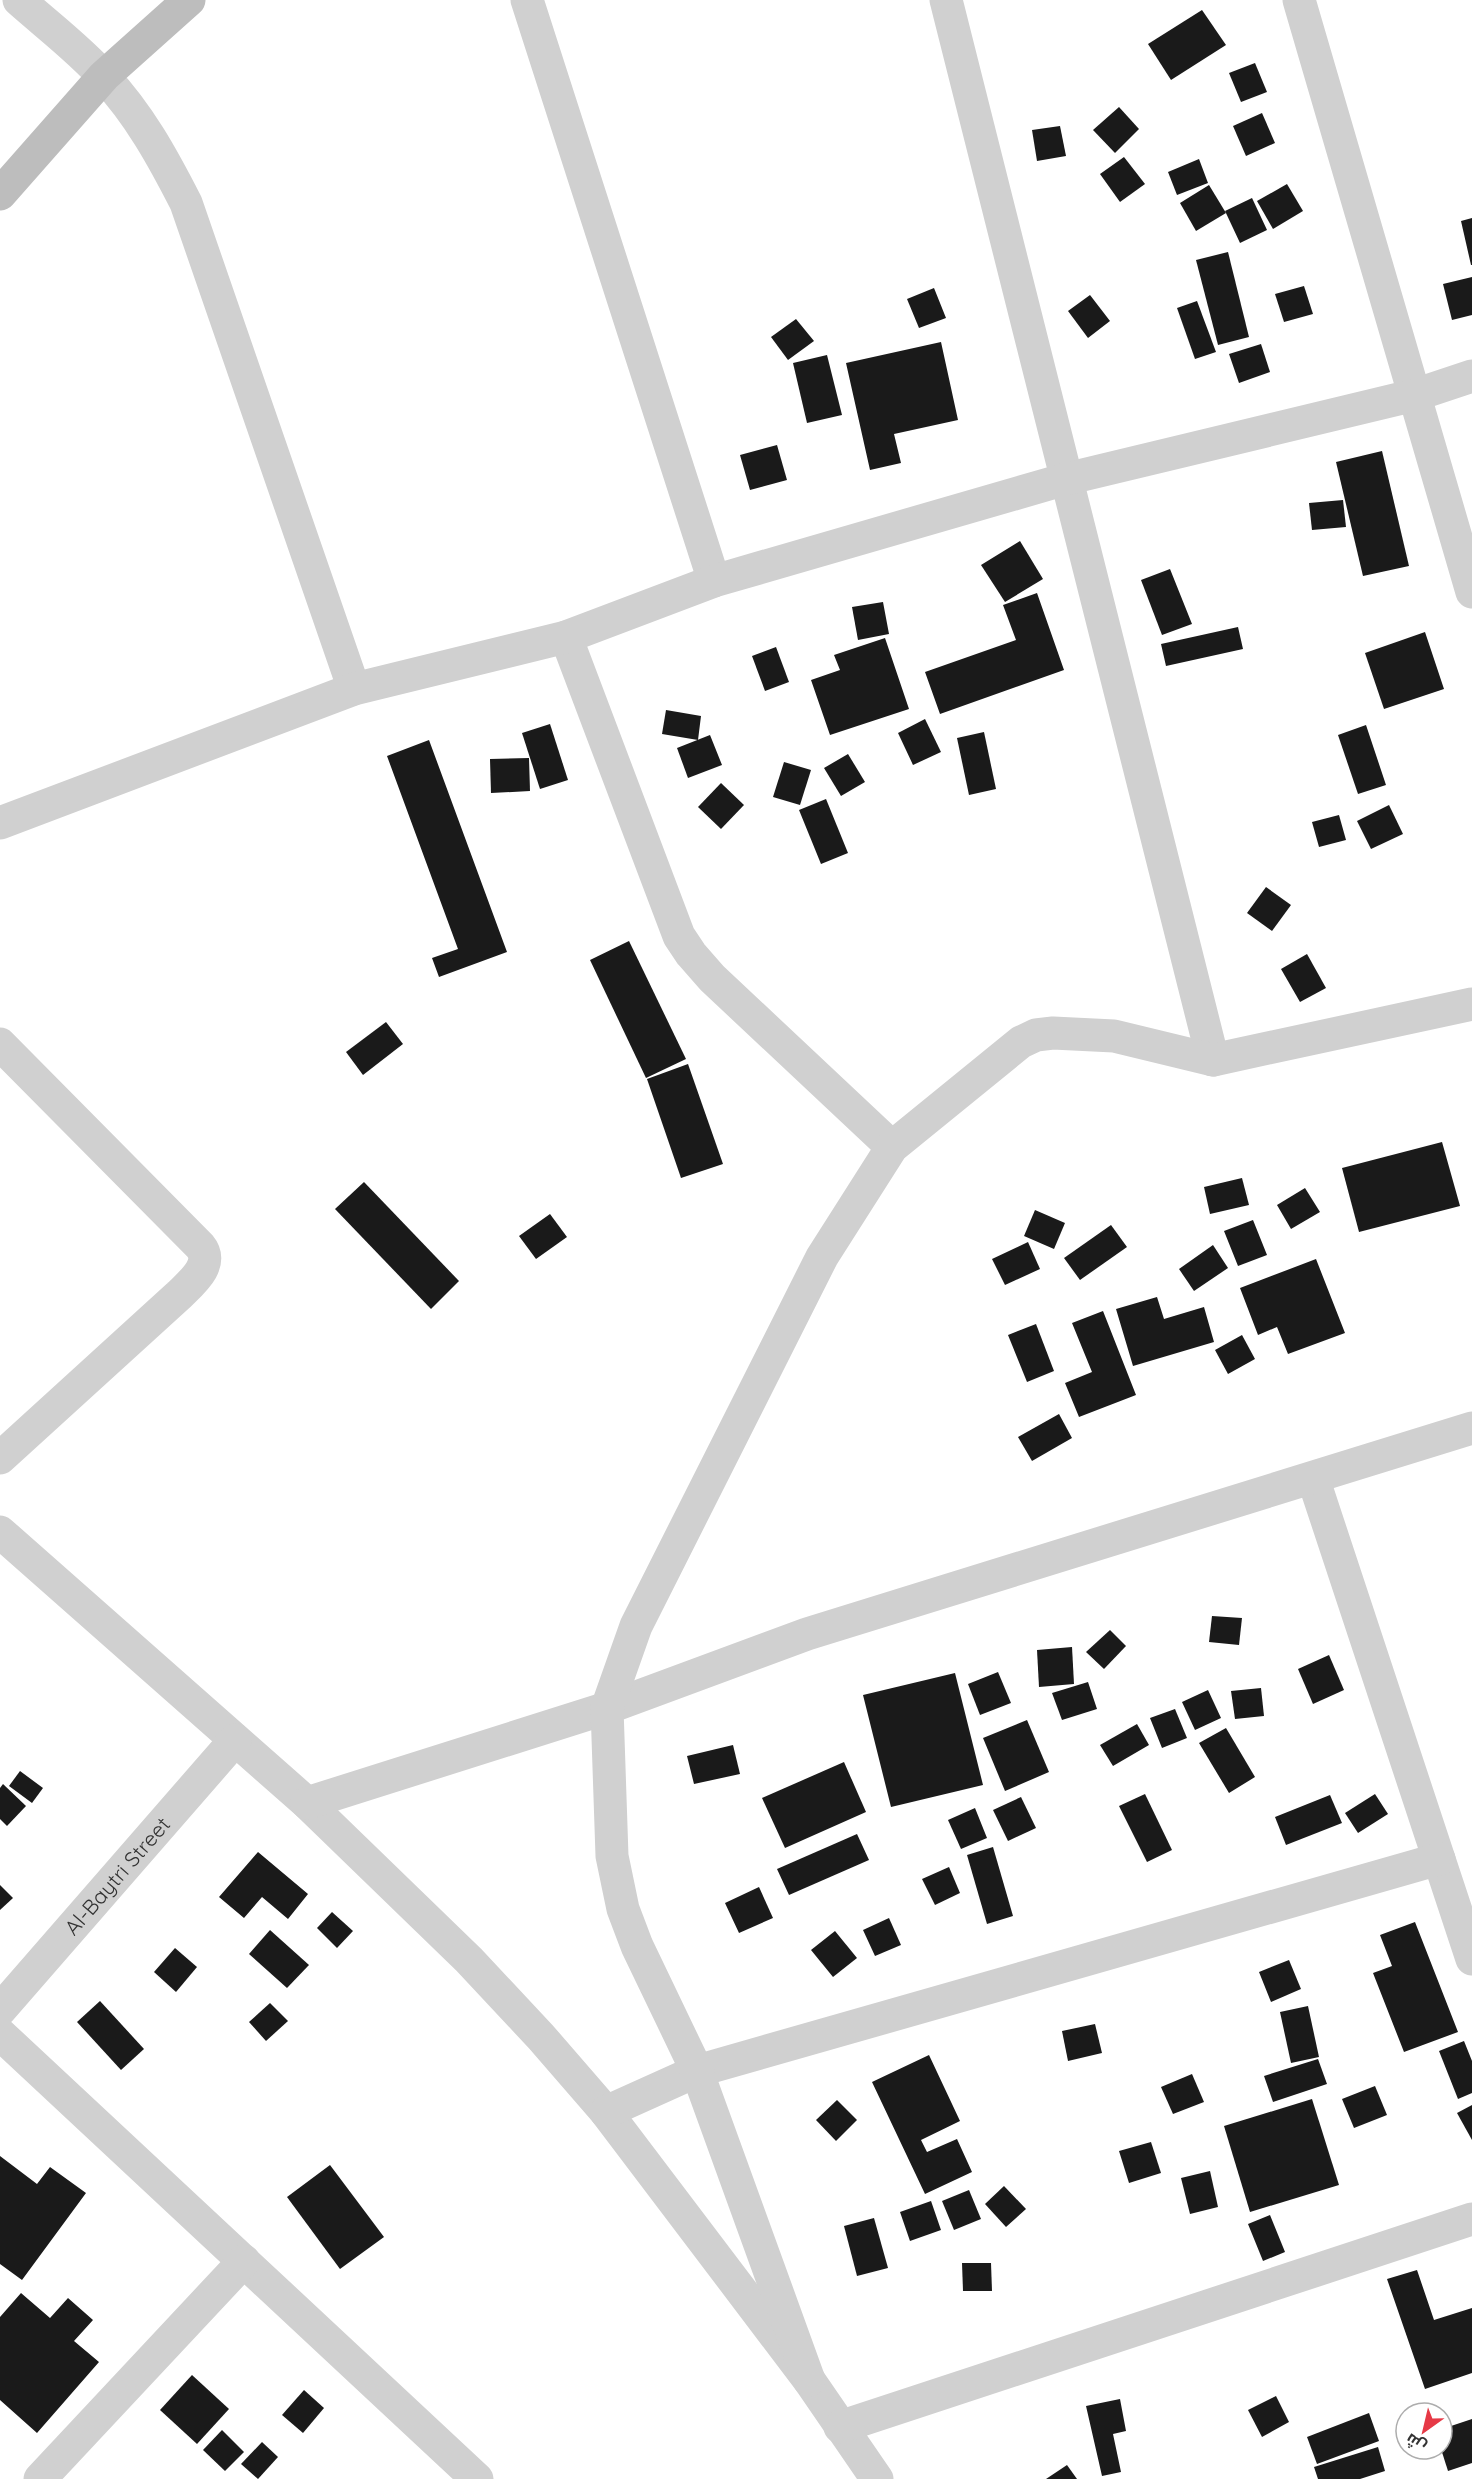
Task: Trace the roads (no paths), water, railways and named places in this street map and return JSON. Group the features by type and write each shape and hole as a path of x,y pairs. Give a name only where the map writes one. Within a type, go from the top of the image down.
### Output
{"main road":[{"path":"0,194 104,76 189,0"}],"street":[{"path":"19,0 104,76 140,121 163,157 186,203 354,688"},
{"path":"527,0 714,581"},
{"path":"946,0 1213,1060"},
{"path":"1299,0 1472,592"},
{"path":"0,824 354,688 566,637 714,581 1066,479 1415,395 1472,376"},
{"path":"566,637 679,936 691,954 726,991 892,1147"},
{"path":"809,2380 697,2071 637,1946 616,1881 612,1856 607,1708 636,1626 822,1257 892,1147 1021,1042 1036,1035 1114,1036 1213,1060 1472,1004"},
{"path":"0,1044 200,1246 205,1260 202,1269 179,1295 0,1458"},
{"path":"307,1803 607,1708 807,1634 1472,1428"},
{"path":"1313,1478 1472,1959"},
{"path":"0,1532 307,1803 469,1960 541,2037 606,2112 809,2380 877,2479"},
{"name":"Al-Baytri Street","path":"0,2010 235,1740"},
{"path":"606,2112 697,2071 1439,1859"},
{"path":"0,2034 477,2479"},
{"path":"840,2427 1472,2219"},
{"path":"40,2479 244,2261"}]}
